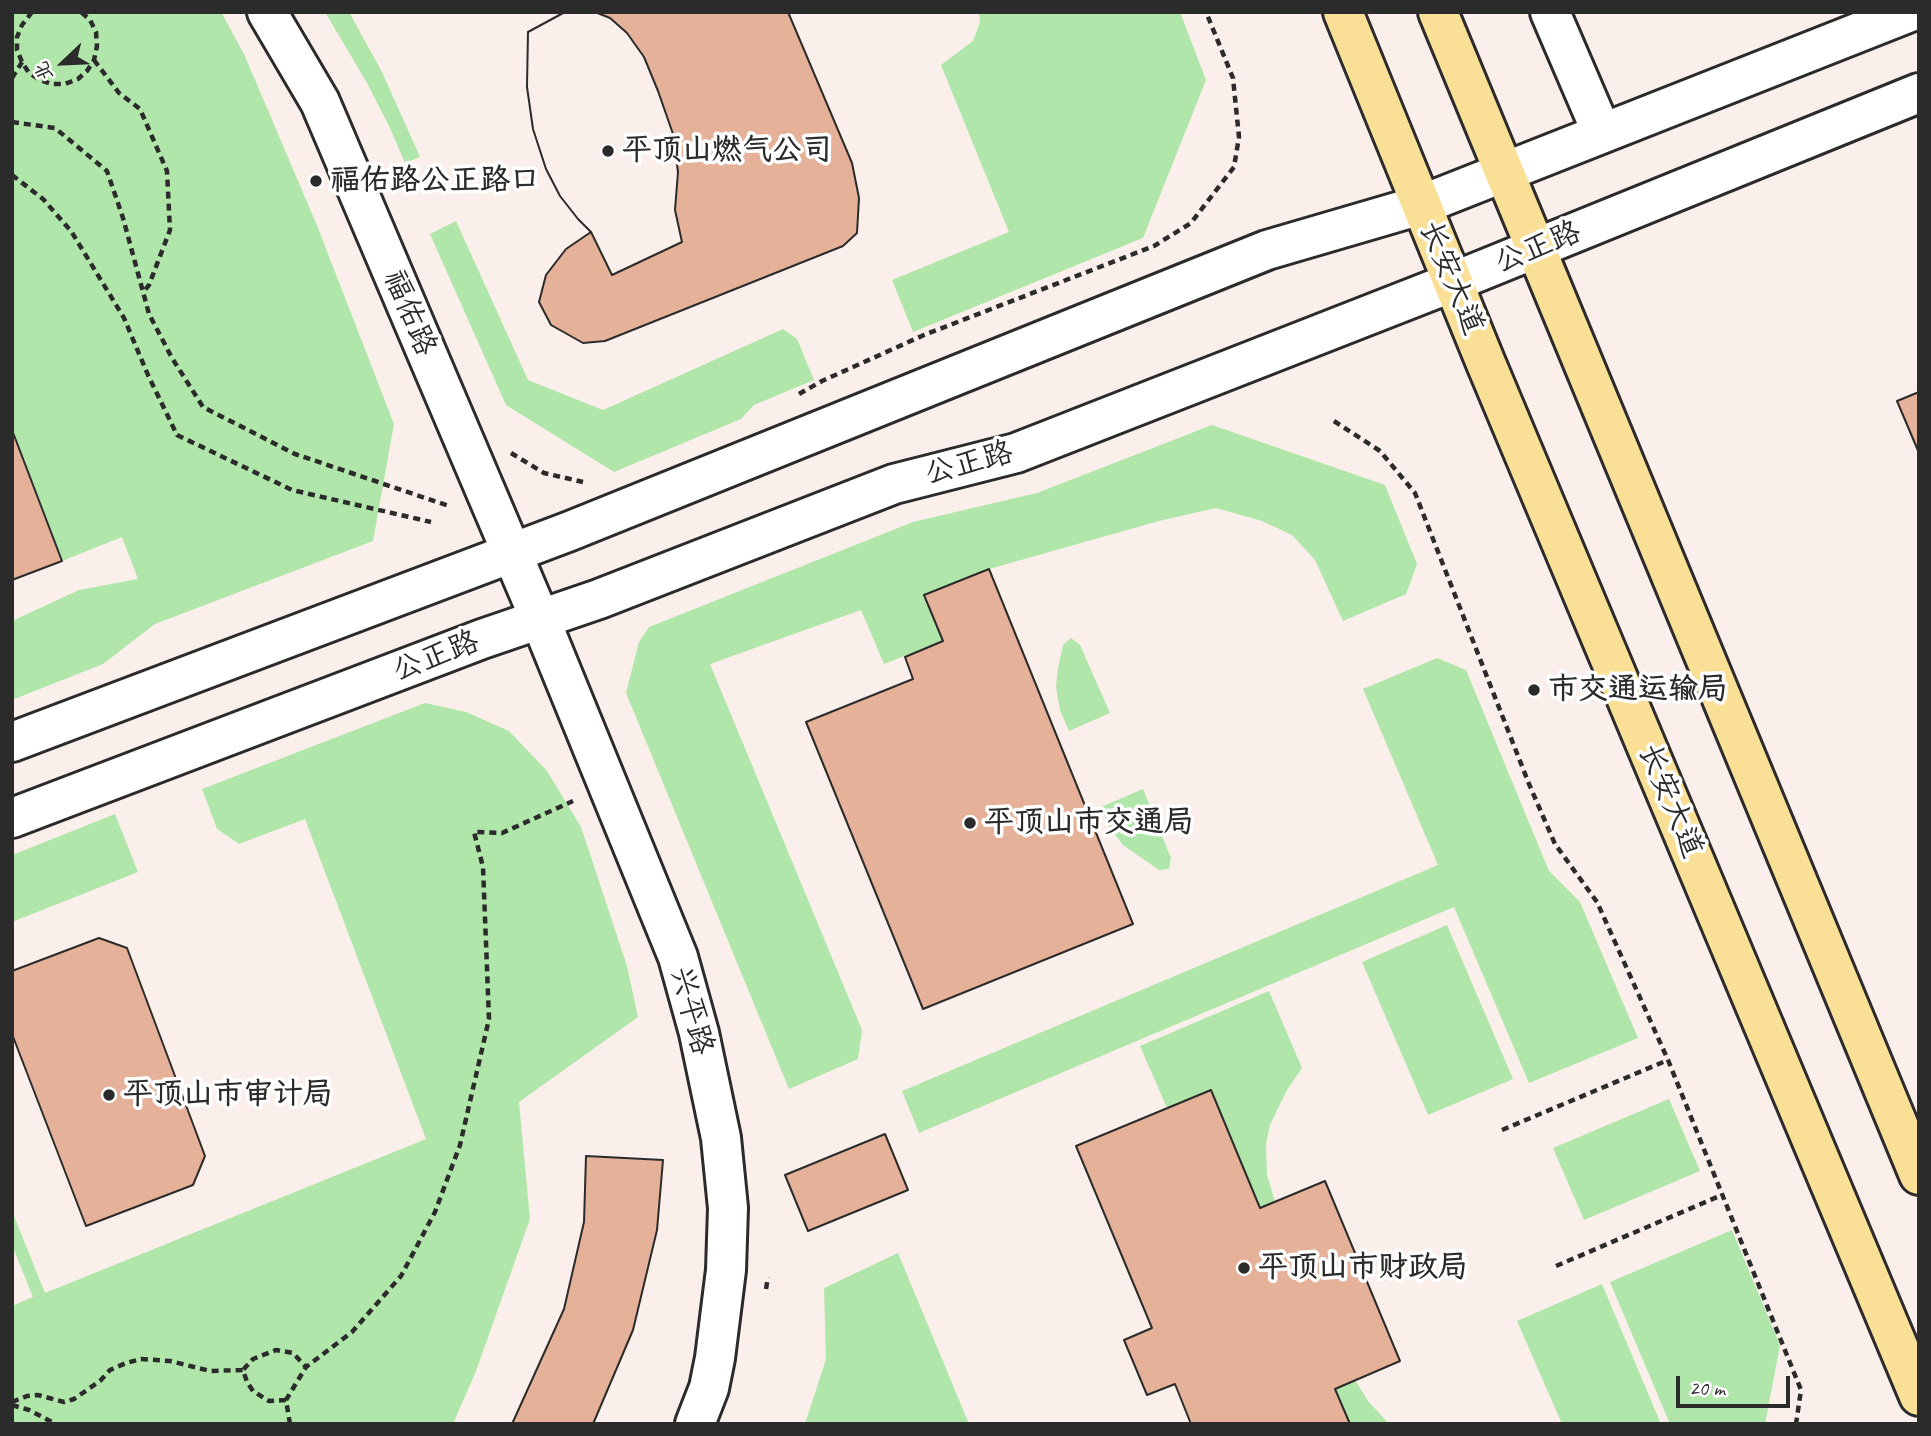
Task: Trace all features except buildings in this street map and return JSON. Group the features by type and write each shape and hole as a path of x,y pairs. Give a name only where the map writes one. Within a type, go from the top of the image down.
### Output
{"main road":[{"name":"福佑路","path":"267,12 320,102 540,619"},
{"name":"长安大道","path":"1343,12 1453,282 1919,1395"},
{"path":"1438,12 1919,1175"},
{"path":"1550,12 1602,133"},
{"path":"12,742 569,531 1267,250 1421,205 1910,12"},
{"name":"公正路","path":"12,818 482,639 599,599 894,484 1016,453 1453,282 1919,93"},
{"name":"兴平路","path":"540,619 678,957 699,1033 722,1138 728,1208 726,1270 709,1388 695,1424"}],"path":[{"path":"32,12 17,37 17,50 29,73 52,84 65,84 78,79 94,60 96,32 90,20 81,12"},
{"path":"790,399 822,381 925,335 1154,246 1191,223 1234,167 1239,137 1233,78 1206,12"},
{"path":"94,60 119,93 140,109 167,171 170,230 149,285 143,292"},
{"path":"12,78 22,62"},
{"path":"12,122 55,128 107,171 123,218 149,314 172,358 203,407 295,454 460,510"},
{"path":"12,175 43,199 71,231 124,318 177,435 292,490 430,522"},
{"path":"1335,421 1380,451 1415,493 1555,844 1597,902 1668,1060 1801,1390 1796,1424"},
{"path":"510,452 544,473 584,482"},
{"path":"289,1424 286,1400 306,1367 352,1332 401,1276 435,1212 460,1145 489,1019 483,867 474,832 502,833 607,785"},
{"path":"1502,1130 1668,1060"},
{"path":"1556,1266 1722,1195"},
{"path":"12,1404 27,1396 38,1395 64,1402 74,1399 100,1381 110,1370 141,1359 170,1360 210,1371 243,1370 253,1359 276,1350 293,1353 306,1367"},
{"path":"243,1370 253,1391 268,1401 286,1400"},
{"path":"12,1404 56,1424"}],"green space":[{"path":"12,12 221,12 244,54 316,223 394,424 373,541 155,624 103,664 12,700 12,621 79,590 138,579 122,537 62,561 12,430"},
{"path":"325,12 349,12 382,72 420,157 405,163 367,83"},
{"path":"979,12 1180,12 1206,80 1143,238 913,332 892,280 1009,232 941,65 973,41 980,22"},
{"path":"456,221 528,380 603,410 783,329 797,339 814,380 754,405 741,419 614,472 506,405 430,234"},
{"path":"1212,425 1385,485 1417,564 1406,594 1343,621 1315,560 1292,535 1262,521 1216,508 1159,521 989,569 925,595 943,641 884,664 861,610 710,664 862,1030 858,1059 789,1089 626,693 639,642 649,627 913,522 1037,493"},
{"path":"1071,638 1080,645 1110,713 1069,731 1060,710 1056,687 1063,645"},
{"path":"1437,658 1466,670 1549,871 1580,902 1638,1038 1529,1083 1454,907 919,1133 902,1091 1438,865 1363,689"},
{"path":"425,703 466,712 509,731 547,771 581,827 627,966 638,1017 519,1102 530,1219 476,1371 453,1424 12,1424 12,1306 33,1297 12,1245 12,1211 45,1293 426,1139 305,819 239,844 217,829 202,789"},
{"path":"1143,789 1171,858 1169,869 1159,870 1123,845 1109,827 1101,807"},
{"path":"115,814 138,872 12,922 12,855"},
{"path":"1447,925 1513,1079 1428,1115 1362,962"},
{"path":"1269,991 1302,1068 1287,1090 1270,1125 1266,1144 1267,1175 1275,1202 1260,1208 1211,1090 1167,1108 1140,1046"},
{"path":"1669,1099 1700,1171 1584,1220 1553,1148"},
{"path":"1732,1230 1780,1345 1765,1424 1670,1424 1610,1282"},
{"path":"898,1253 969,1424 805,1424 826,1359 824,1288"},
{"path":"1602,1284 1661,1424 1562,1424 1517,1321"},
{"path":"1355,1380 1368,1401 1389,1424 1350,1424 1335,1389"}],"place":[{"name":"平顶山燃气公司","path":"608,151"},
{"name":"福佑路公正路口","path":"316,181"},
{"name":"市交通运输局","path":"1534,690"},
{"name":"平顶山市交通局","path":"970,823"},
{"name":"平顶山市审计局","path":"109,1095"},
{"name":"平顶山市财政局","path":"1244,1268"}]}
